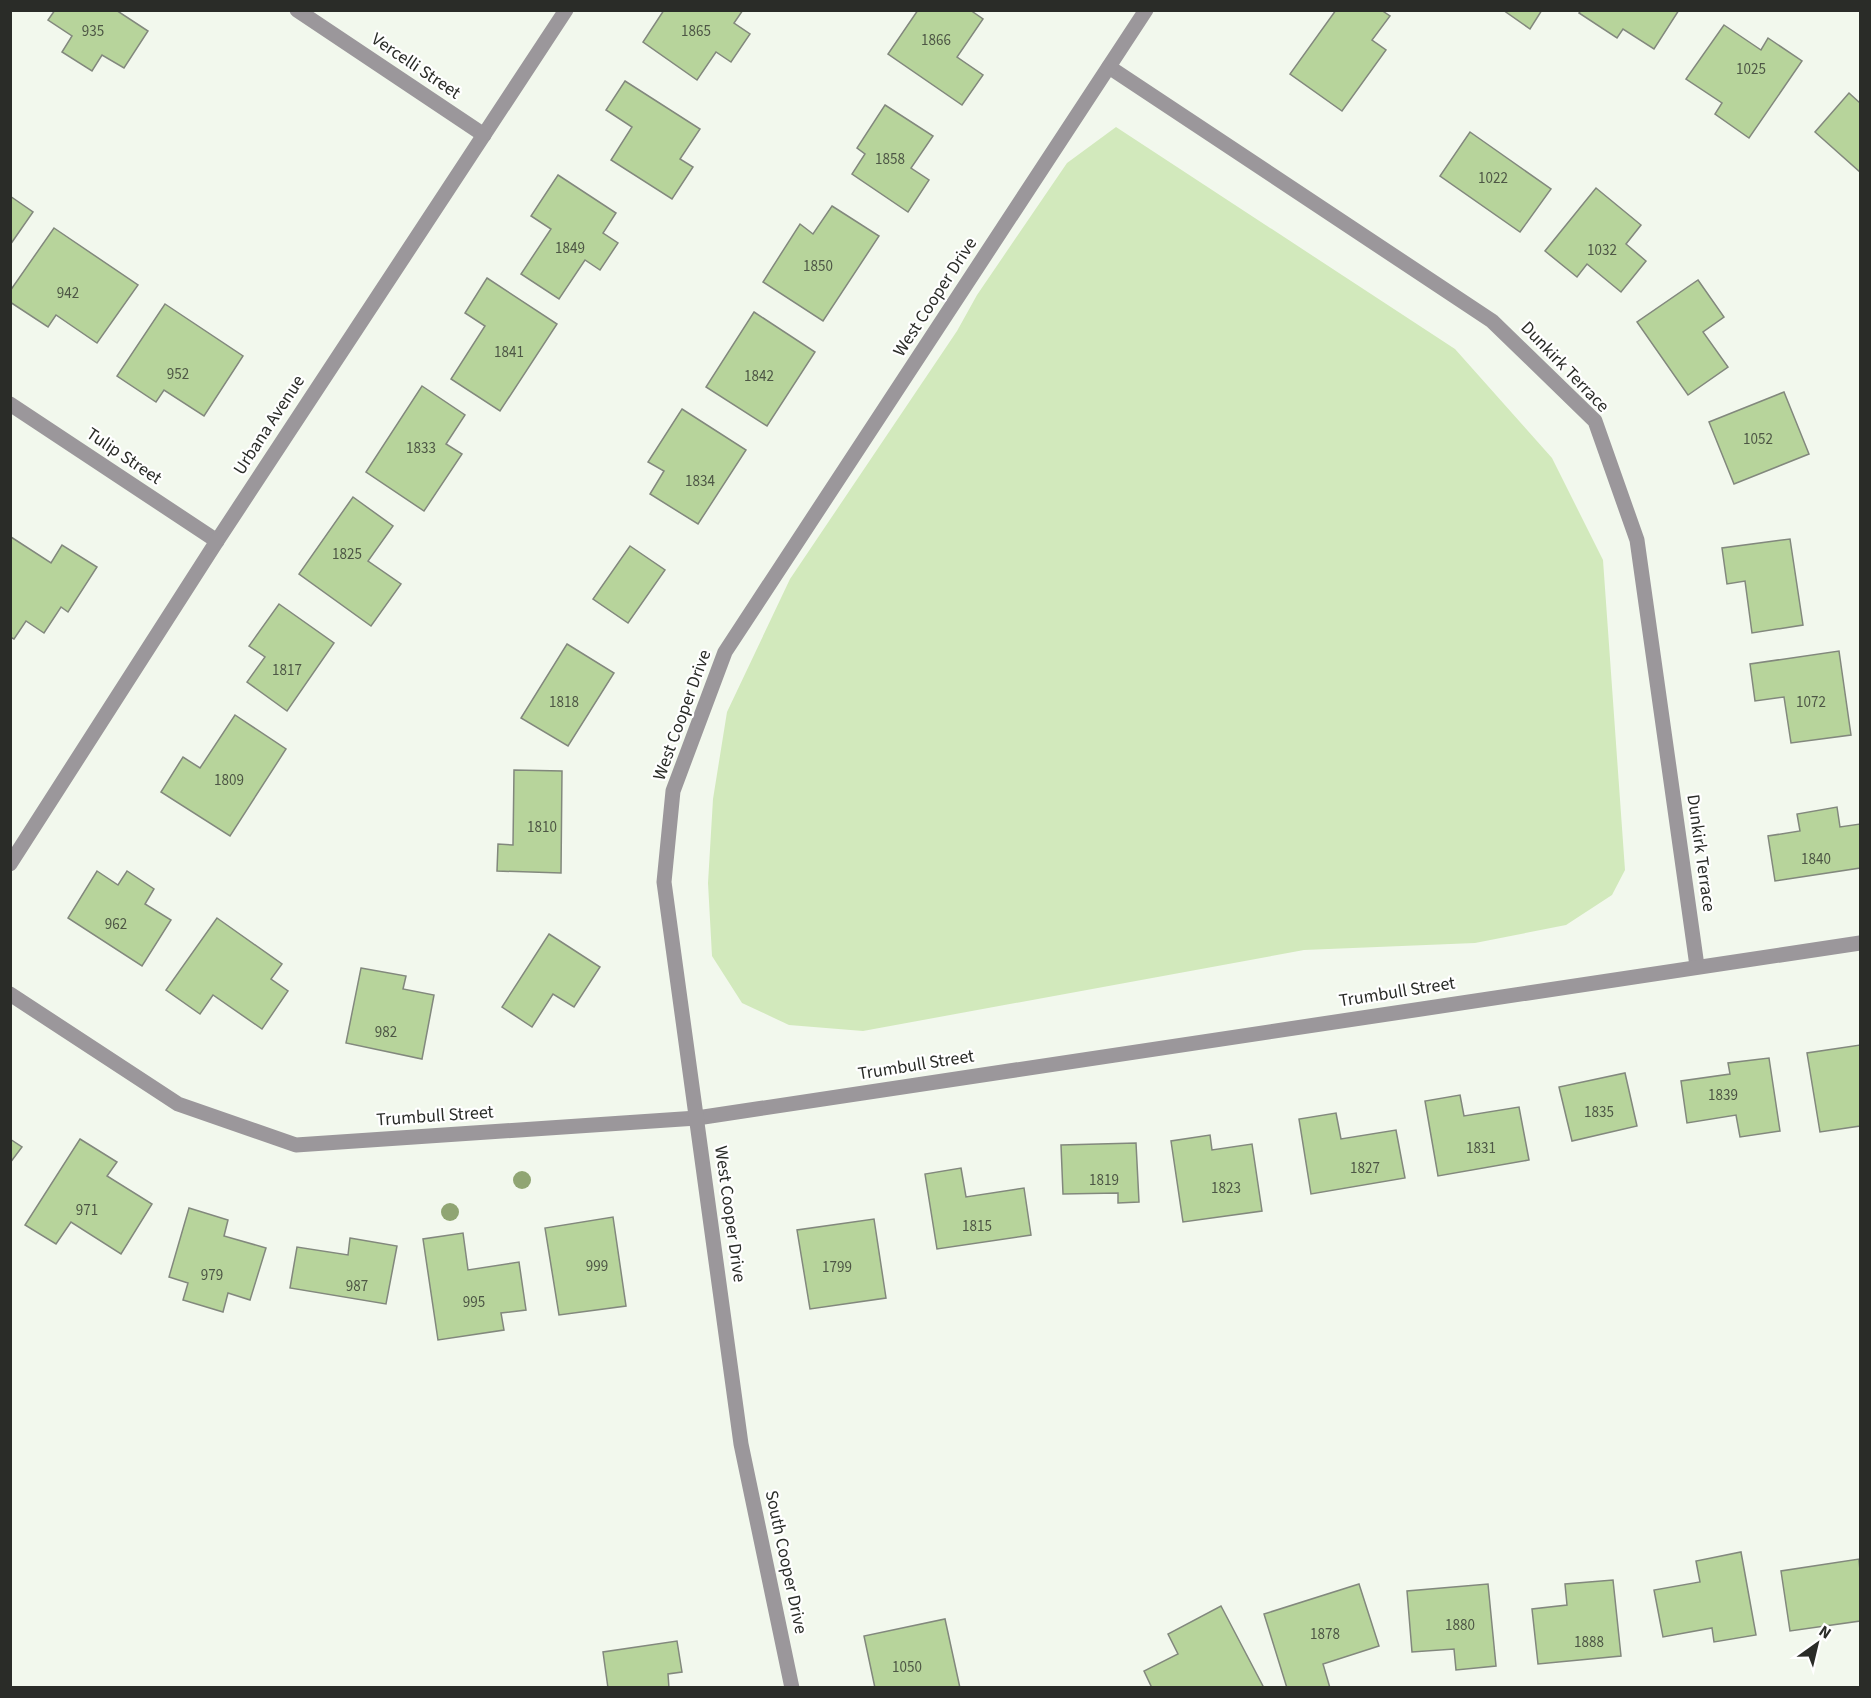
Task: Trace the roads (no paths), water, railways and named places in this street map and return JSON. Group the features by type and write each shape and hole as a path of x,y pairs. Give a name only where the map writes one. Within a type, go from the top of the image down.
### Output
{"street":[{"name":"Vercelli Street","path":"297,10 484,135"},
{"name":"Urbana Avenue","path":"10,864 217,540 566,10"},
{"name":"West Cooper Drive","path":"741,1444 664,882 673,791 725,652 1146,10"},
{"name":"Dunkirk Terrace","path":"1109,67 1492,321 1595,421 1637,540 1697,966"},
{"name":"Tulip Street","path":"10,404 217,540"},
{"name":"Trumbull Street","path":"10,994 178,1104 296,1145 697,1118 1860,943"},
{"name":"South Cooper Drive","path":"741,1444 792,1688"}]}
